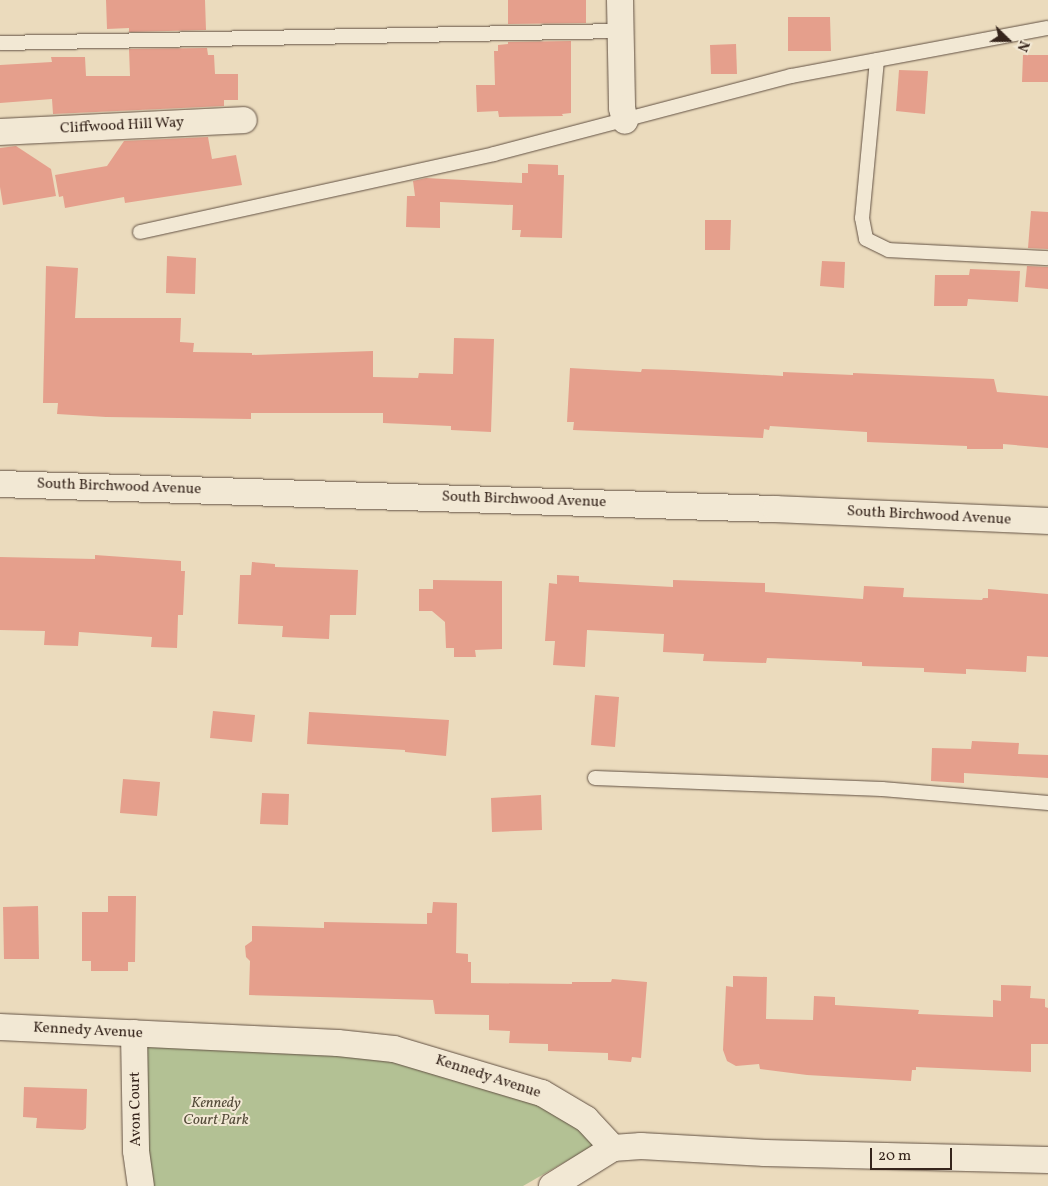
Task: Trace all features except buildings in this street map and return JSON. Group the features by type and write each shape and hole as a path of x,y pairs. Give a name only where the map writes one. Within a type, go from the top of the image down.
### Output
{"street":[{"path":"620,0 622,108 625,121"},
{"name":"Cliffwood Hill Way","path":"0,132 244,120"},
{"name":"South Birchwood Avenue","path":"0,484 766,508 1048,521"},
{"name":"Kennedy Avenue","path":"0,1027 338,1043 394,1049 542,1093 586,1119 613,1148"},
{"name":"Avon Court","path":"134,1032 136,1151 141,1186"},
{"path":"552,1186 613,1148 641,1146 765,1153 1048,1160"}],"lane":[{"path":"140,232 494,154 791,76 1048,28"},
{"path":"0,43 620,31"},
{"path":"877,60 862,218 866,239 890,250 1048,258"},
{"path":"594,778 882,790 1048,803"}],"green space":[{"name":"Kennedy Court Park","path":"134,1033 394,1049 519,1086 605,1139 523,1186 146,1186"}]}
